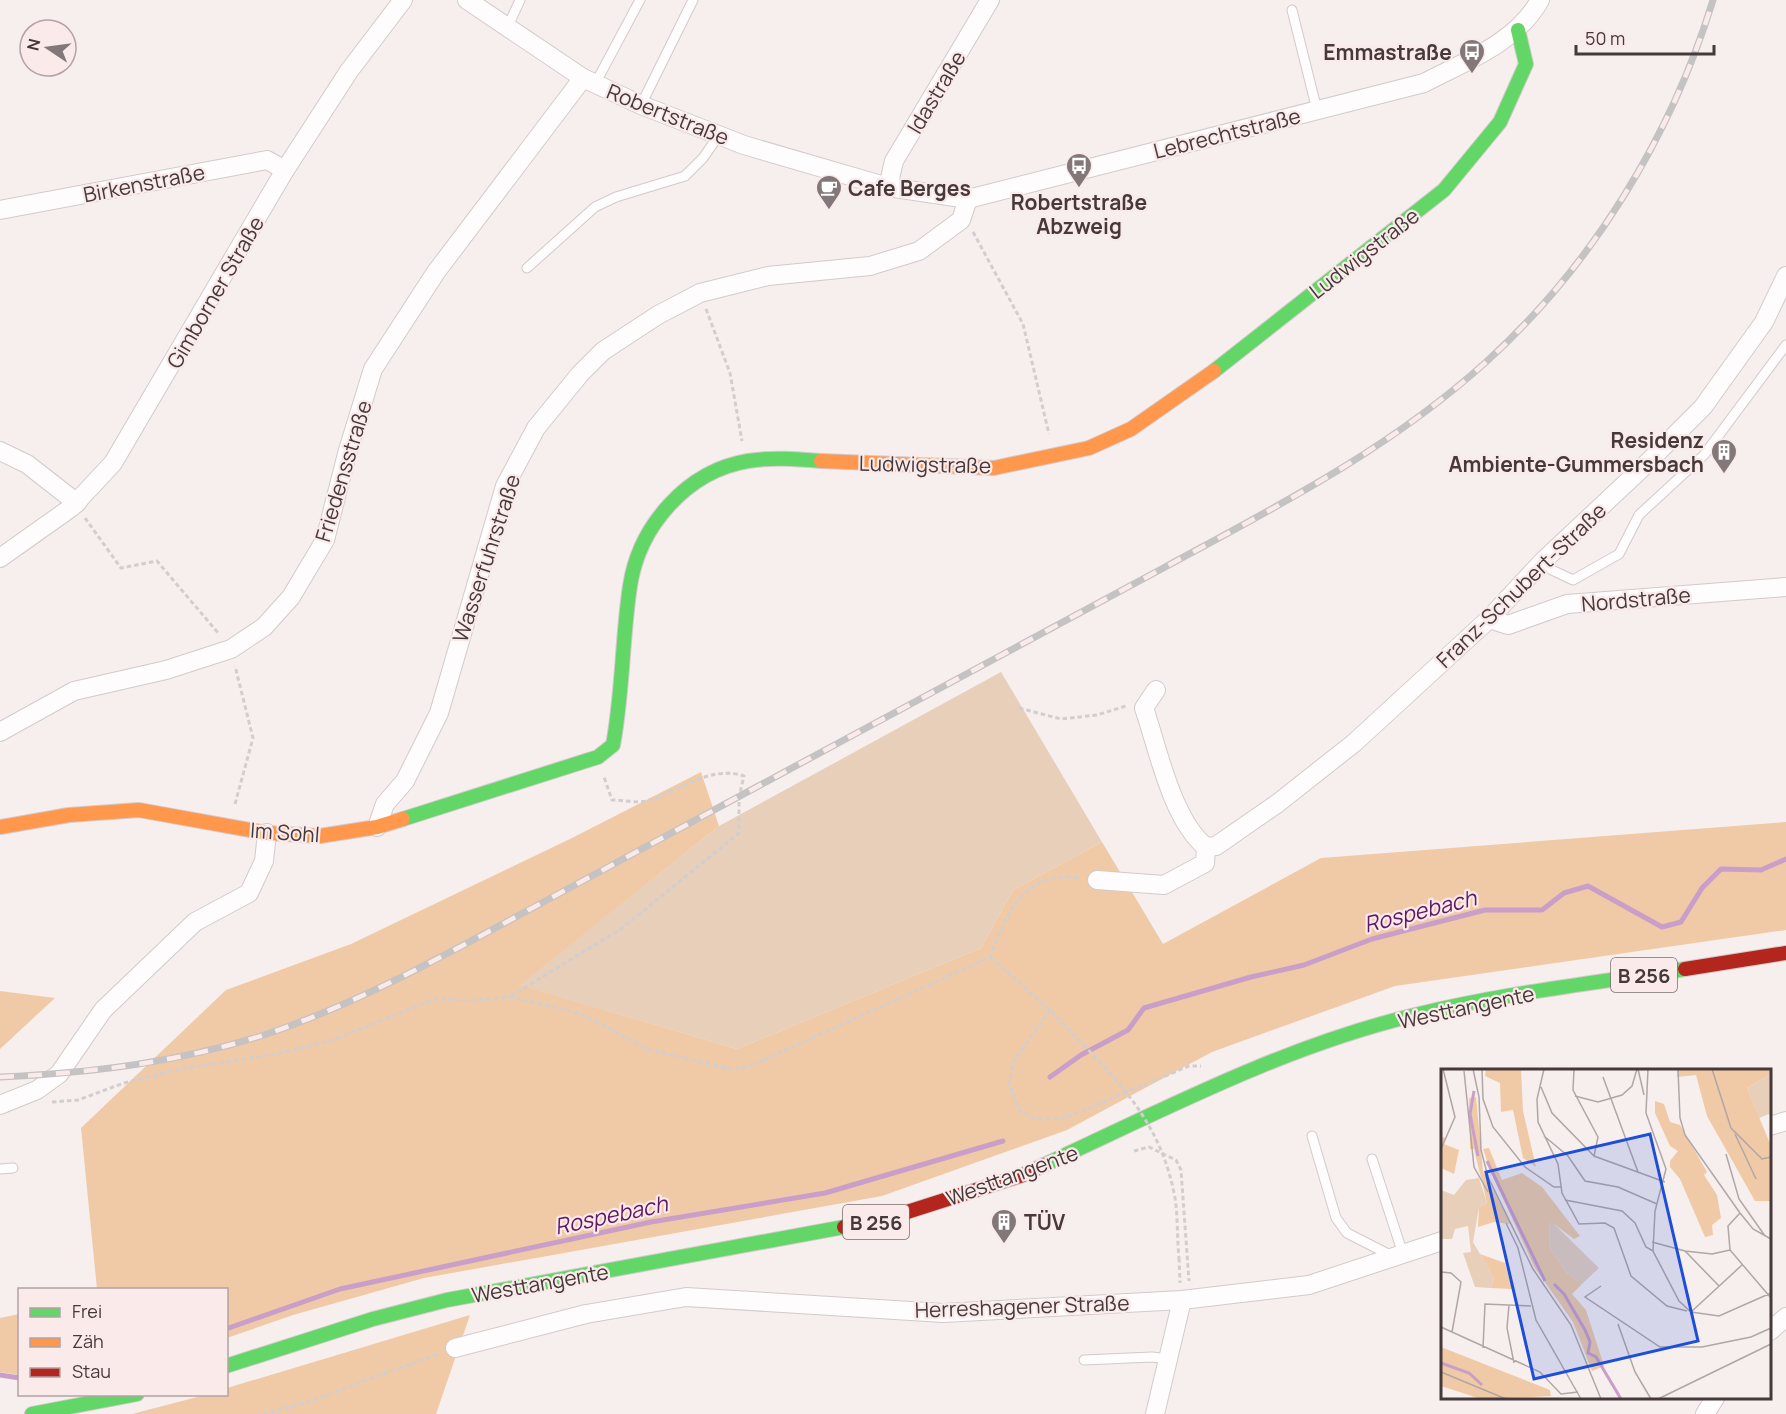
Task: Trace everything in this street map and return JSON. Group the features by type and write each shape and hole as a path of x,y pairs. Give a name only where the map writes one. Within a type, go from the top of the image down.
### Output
{"street":[{"name":"Gimborner Straße","path":"0,558 75,505 113,463 285,170 349,71 403,0"},
{"name":"Robertstraße","path":"467,0 589,81 641,105 718,135 888,187"},
{"name":"Idastraße","path":"888,187 894,161 990,0"},
{"name":"Lebrechtstraße","path":"888,187 968,199 1424,83 1489,49 1518,30 1534,3"},
{"name":"Ludwigstraße","path":"598,757 613,745 618,719 630,584 643,543 668,505 700,478 746,461 774,458 994,468 1089,448 1131,429 1172,402 1444,190 1500,122 1526,64 1518,30"},
{"name":"Friedensstraße","path":"0,732 74,691 166,670 231,649 264,627 291,597 325,540 348,450 373,369 436,272 589,81"},
{"name":"Birkenstraße","path":"0,210 267,160 285,170"},
{"path":"961,220 968,199"},
{"name":"Wasserfuhrstraße","path":"377,827 385,804 405,781 439,713 505,486 536,428 580,374 603,351 684,299 768,276 870,266 919,251 961,220"},
{"name":"Franz-Schubert-Straße","path":"1206,847 1216,846 1278,803 1354,743 1489,618 1543,561 1703,407 1764,322 1786,276"},
{"path":"0,451 27,464 75,505"},
{"name":"Nordstraße","path":"1489,618 1508,625 1567,604 1786,587"},
{"path":"1097,880 1164,885 1205,863 1206,847 1198,841 1174,800 1144,708 1156,690"},
{"name":"Im Sohl","path":"0,827 69,814 139,810 267,833 320,836 377,827 598,757"},
{"path":"0,1105 37,1090 59,1074 103,1010 195,922 249,893 264,861 267,833"},
{"name":"Westtangente","path":"228,1365 373,1320 457,1298 882,1220 1023,1175 1257,1067 1329,1041 1414,1016 1502,997 1786,953"},
{"path":"1771,1126 1786,1121"},
{"name":"Herreshagener Straße","path":"455,1347 586,1314 686,1297 943,1313 1182,1299 1309,1285 1441,1242"},
{"path":"1155,1414 1170,1359 1182,1299"},
{"path":"1771,1330 1786,1317"},
{"path":"32,1414 131,1396"},
{"path":"1705,1414 1714,1399"}],"lane":[{"path":"508,26 520,0"},
{"path":"589,81 640,0"},
{"path":"641,105 681,29 693,0"},
{"path":"1292,10 1317,110"},
{"path":"527,268 595,207 616,196 685,176 703,158 718,135"},
{"path":"1543,561 1552,570 1573,580 1619,554 1639,515 1704,454 1786,345"},
{"path":"1312,1136 1336,1218 1347,1233 1399,1255"},
{"path":"1372,1159 1399,1255"},
{"path":"0,1169 13,1168"},
{"path":"1084,1360 1152,1357 1170,1359"}],"path":[{"path":"961,220 975,234 1023,324 1054,456"},
{"path":"700,293 730,373 742,444"},
{"path":"75,505 121,568 157,561 231,649 253,738 229,827"},
{"path":"1019,708 1061,718 1096,715 1132,704 1144,708"},
{"path":"510,997 621,929 739,833 739,797 744,776 728,771 687,784 647,801 612,800 598,757"},
{"path":"37,1090 49,1102 78,1100 124,1083 181,1069 327,1042 438,998 462,1001 510,997 584,1016 647,1049 730,1069 748,1066 990,957 1006,917 1021,894 1039,882 1071,876 1097,880"},
{"path":"990,957 1078,1038 1136,1103 1161,1145 1175,1200 1182,1299"},
{"path":"1050,1010 1014,1061 1009,1084 1020,1111 1036,1119 1065,1118 1189,1066 1208,1066"},
{"path":"1130,1152 1149,1147 1176,1160 1181,1170 1189,1285 1182,1299"},
{"path":"263,1414 305,1403 455,1347"}],"shaded area":[{"path":"1001,672 1102,842 1013,890 981,948 737,1049 519,985 719,826"},
{"path":"701,772 719,826 520,985 737,1049 981,948 1013,890 1102,842 1163,944 1321,858 1786,822 1786,930 1395,986 1212,1052 1067,1130 882,1196 424,1278 293,1315 228,1338 228,1288 97,1288 81,1128 226,990 351,944 574,837"},
{"path":"0,991 55,998 0,1049"},
{"path":"18,1314 18,1375 0,1372 0,1318"},
{"path":"470,1315 436,1414 132,1414 201,1396 228,1396 228,1388"}],"waterway":[{"name":"Rospebach","path":"1050,1077 1081,1055 1128,1030 1144,1008 1251,977 1304,965 1372,939 1485,910 1542,910 1564,893 1588,886 1662,927 1681,922 1702,888 1721,869 1761,870 1786,859"},
{"name":"Rospebach","path":"228,1328 340,1289 651,1222 825,1193 1003,1141"},
{"name":"Rospebach","path":"0,1375 18,1378"}],"railway":[{"path":"0,1077 103,1069 204,1052 270,1033 372,991 503,924 1209,544 1373,449 1450,393 1486,362 1524,325 1593,241 1624,196 1675,101 1696,51 1713,0"}],"traffic: fast":[{"path":"1214,371 1444,190 1500,122 1526,64 1518,30"},
{"path":"403,819 598,757 613,745 630,586 635,564 655,523 686,489 705,476 726,467 766,459 821,461"},
{"path":"1044,1165 1272,1061 1367,1028 1482,1000 1685,969"},
{"path":"228,1365 373,1319 447,1300 844,1227"},
{"path":"32,1414 126,1396"}],"traffic: slow":[{"path":"821,461 994,468 1089,448 1131,429 1214,371"},
{"path":"0,827 69,815 139,810 267,833 320,836 377,827 403,819"}],"traffic: jam":[{"path":"1685,969 1786,953"},
{"path":"844,1227 882,1220 1023,1175 1044,1165"}],"place":[{"name":"Emmastraße","path":"1472,75"},
{"name":"Robertstraße Abzweig","path":"1079,189"},
{"name":"Cafe Berges","path":"829,211"},
{"name":"Residenz Ambiente-Gummersbach","path":"1724,475"},
{"name":"TÜV","path":"1004,1245"}]}
